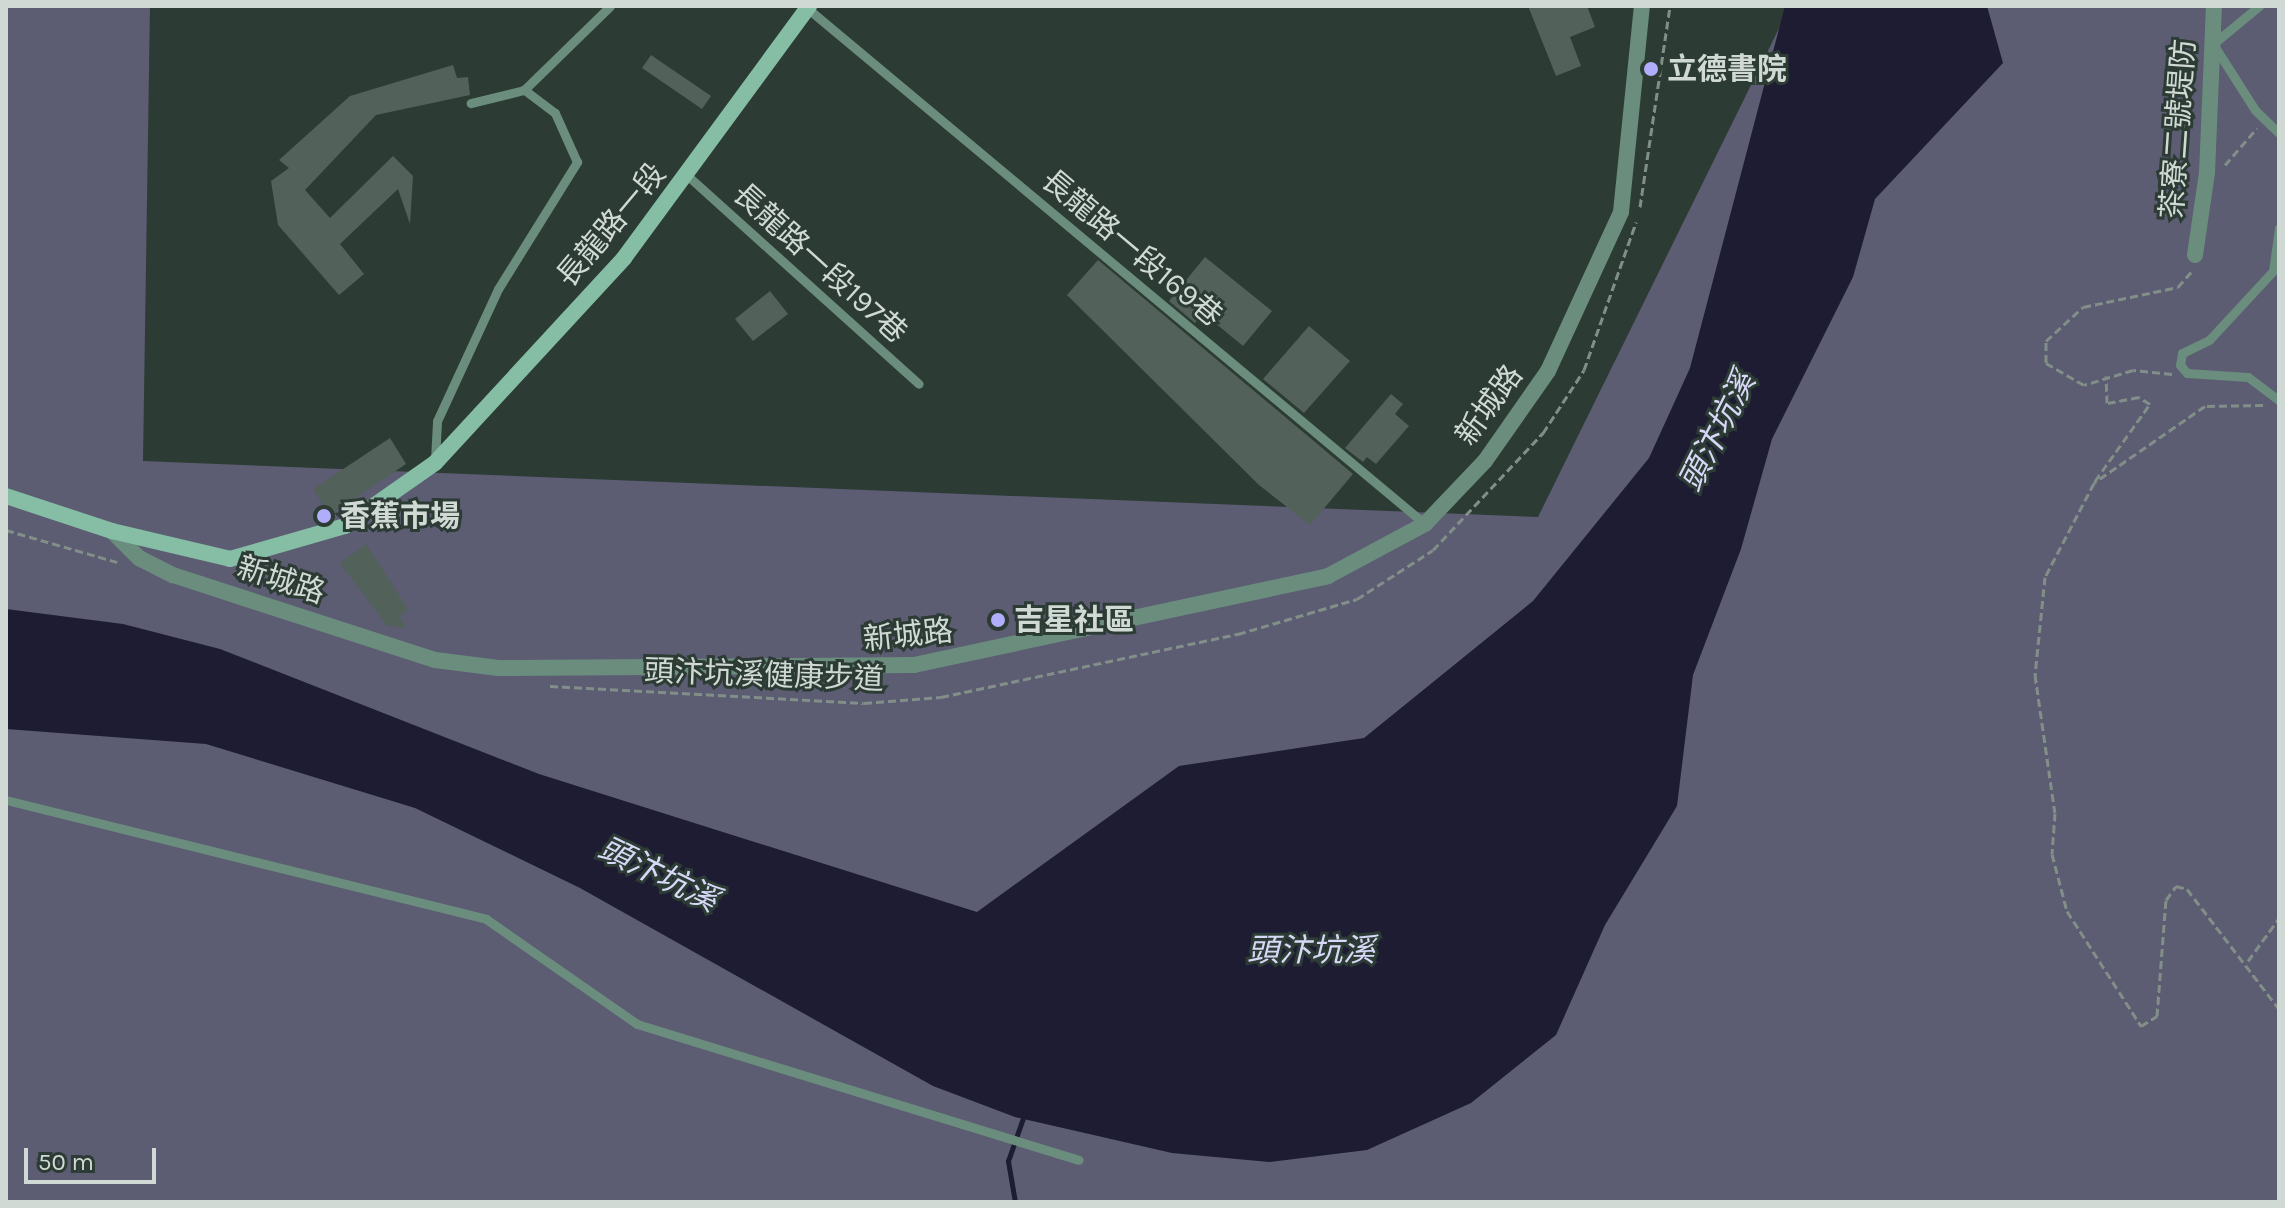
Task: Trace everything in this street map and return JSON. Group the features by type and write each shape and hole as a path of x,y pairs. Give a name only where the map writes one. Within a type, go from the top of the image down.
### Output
{"main road":[{"name":"長龍路一段","path":"6,496 112,531 230,559 264,554 345,526 435,463 624,258 689,177 808,7"}],"street":[{"name":"新城路","path":"112,531 139,558 173,575 435,660 498,668 841,670 973,657 1288,589 1425,524 1485,461 1548,371 1593,280 1621,212 1642,6"},
{"name":"茶寮二號堤防","path":"2195,255 2207,173 2214,6"}],"lane":[{"path":"471,103 524,90 610,6"},
{"path":"2259,6 2213,44 2264,118 2279,133"},
{"name":"長龍路一段169巷","path":"808,7 1425,524"},
{"name":"長龍路一段","path":"435,463 437,421 498,289 577,162 555,113 524,90"},
{"name":"長龍路一段197巷","path":"689,177 919,384"},
{"path":"2275,402 2248,377 2187,373 2182,353 2209,340 2273,271 2279,228"},
{"path":"6,800 486,919 637,1024 1079,1160"}],"path":[{"name":"頭汴坑溪健康步道","path":"547,686 864,703 964,695 1301,617 1357,599 1411,568 1515,469 1584,370 1634,230 1670,6"},
{"path":"2207,173 2240,151 2264,118"},
{"path":"2187,373 2106,376 2084,385 2054,370 2044,355 2050,334 2112,295 2186,283 2195,255"},
{"path":"2106,376 2107,403 2139,397 2150,404 2094,483 2038,603 2038,727 2055,813 2052,854 2067,911 2148,1028 2160,995 2166,900 2176,886 2187,889 2248,961 2279,1009"},
{"path":"2094,483 2205,406 2275,402"},
{"path":"6,530 126,564"},
{"path":"2248,961 2279,918"}],"shaded area":[{"path":"6,6 150,6 143,461 1538,517 1790,6 2279,6 2279,1202 6,1202"}],"water":[{"name":"頭汴坑溪","path":"1785,6 1987,6 2003,63 1875,199 1853,277 1772,439 1741,549 1693,675 1677,806 1605,925 1556,1035 1471,1103 1367,1150 1269,1162 1172,1153 1015,1117 933,1086 580,888 415,808 206,744 6,729 6,609 123,624 220,649 539,774 977,912 1179,766 1364,738 1533,601 1649,458 1690,368"}],"building":[{"path":"1528,6 1587,6 1595,27 1570,37 1581,66 1556,76"},
{"path":"651,55 711,96 702,109 642,68"},
{"path":"453,65 457,78 468,77 470,95 376,115 305,190 330,218 393,156 413,176 410,224 398,189 340,244 364,274 339,295 278,225 271,181 289,168 279,160 350,96"},
{"path":"1205,257 1272,311 1243,346 1203,313 1195,323 1169,301"},
{"path":"1098,260 1353,474 1310,525 1259,485 1067,295"},
{"path":"770,291 788,314 753,341 735,319"},
{"path":"1309,326 1350,361 1304,413 1263,379"},
{"path":"1391,394 1403,404 1395,414 1409,426 1376,464 1367,457 1363,462 1345,448"},
{"path":"390,438 406,464 330,515 313,489"},
{"path":"366,544 408,609 400,616 406,628 387,626 340,563"}],"waterway":[{"path":"1015,1202 1008,1161 1024,1115"}],"place":[{"name":"立德書院","path":"1651,69"},
{"name":"香蕉市場","path":"324,516"},
{"name":"吉星社區","path":"998,620"}]}
